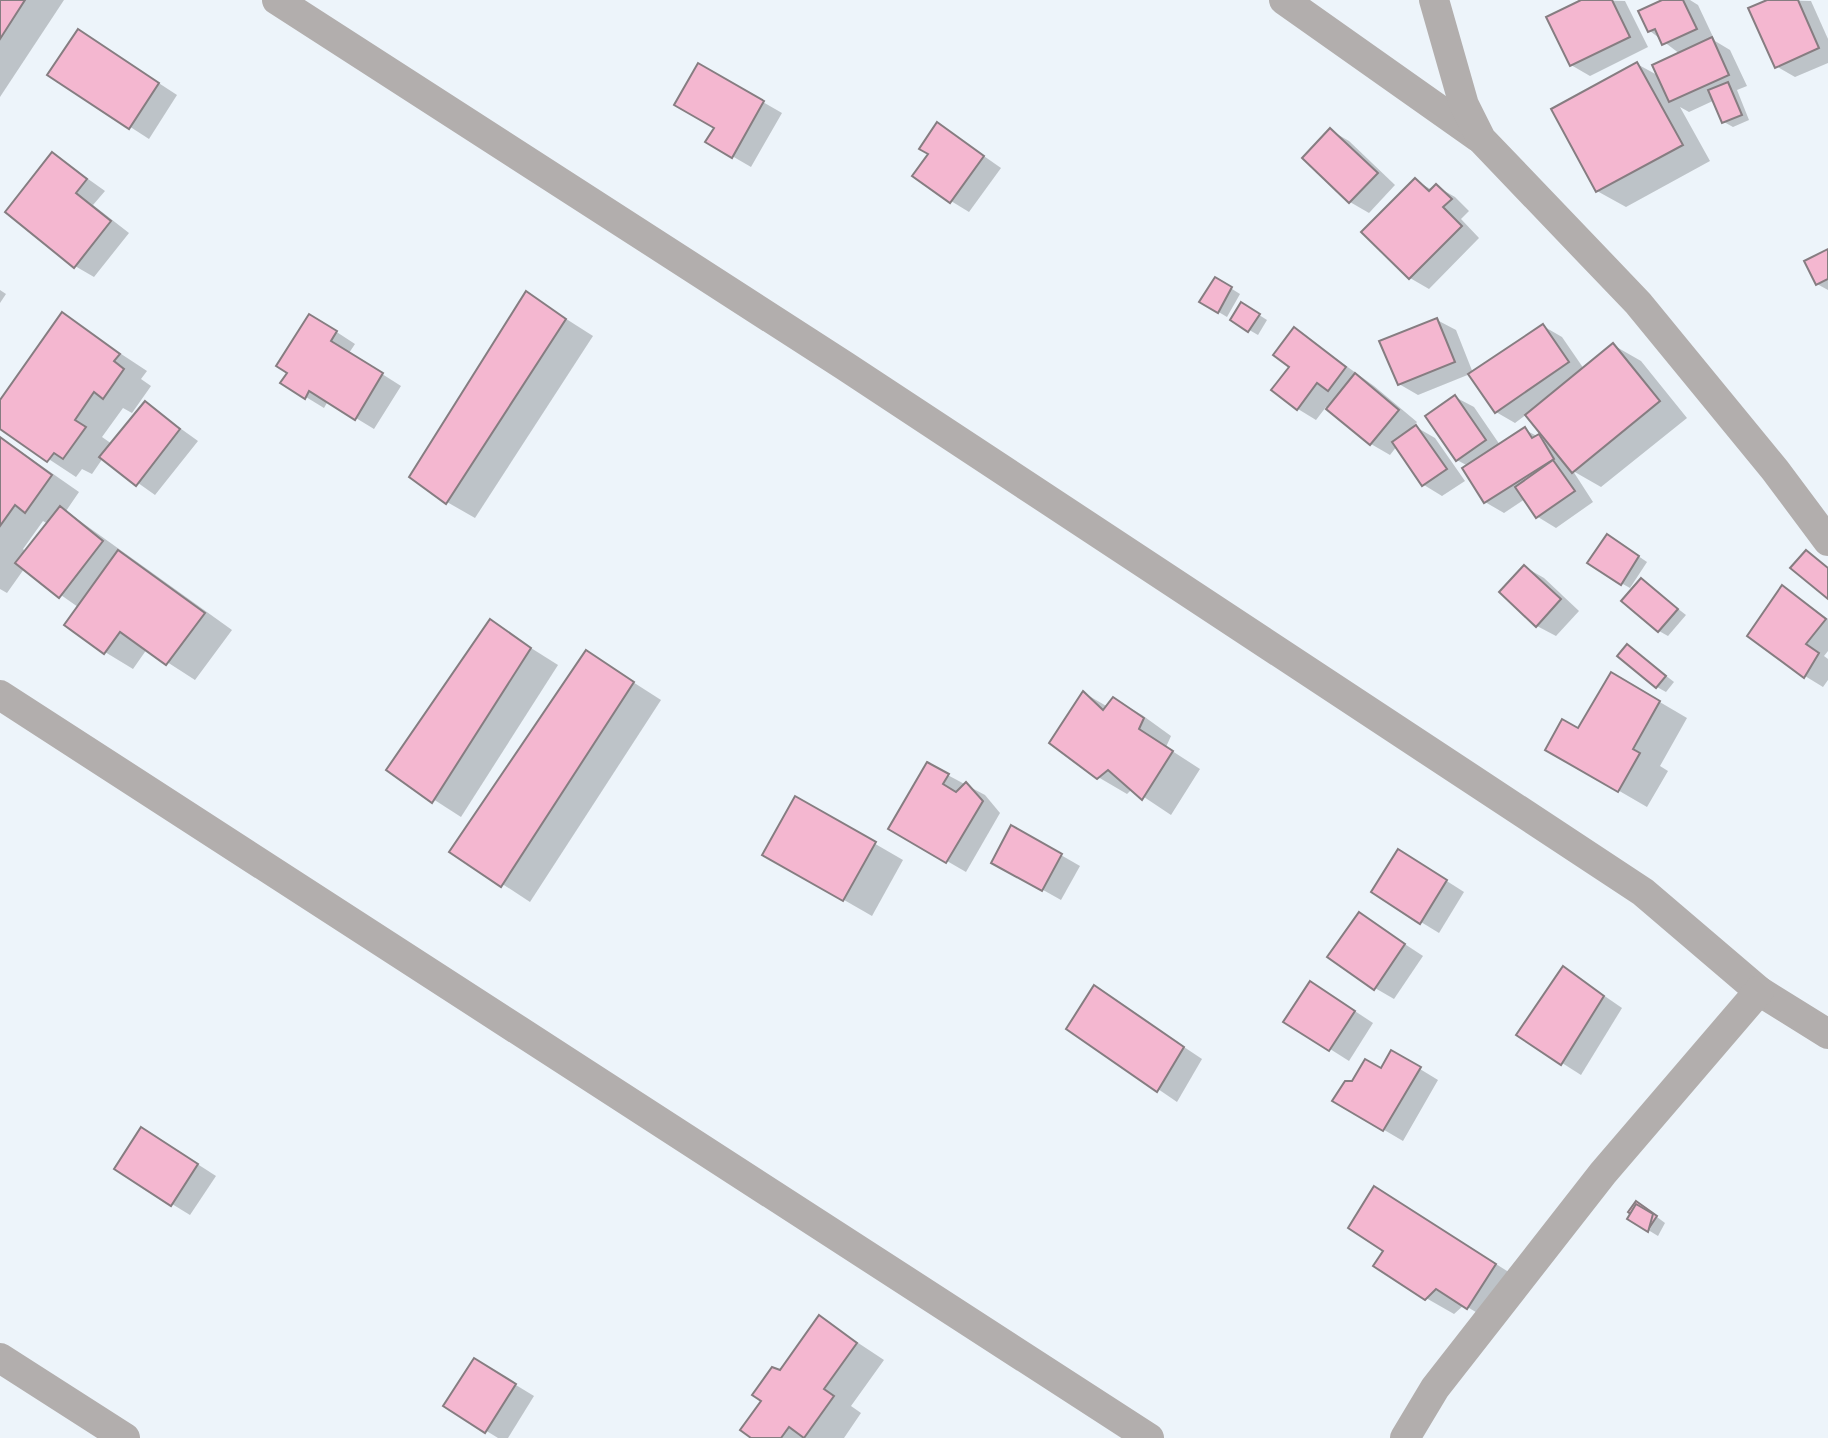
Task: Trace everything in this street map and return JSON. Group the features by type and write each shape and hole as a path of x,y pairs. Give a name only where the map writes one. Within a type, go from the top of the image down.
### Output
{"street":[{"path":"277,0 845,366 1643,892 1759,990 1828,1034"},
{"path":"1284,0 1481,139 1638,303 1775,470 1828,541"},
{"path":"1434,0 1464,106 1481,139"},
{"path":"0,695 172,803 727,1167 1149,1438"},
{"path":"1405,1438 1435,1388 1603,1173 1759,990"},
{"path":"0,1358 125,1438"}],"building":[{"path":"0,0 25,0 0,39"},
{"path":"1581,0 1612,0 1630,37 1570,66 1546,17"},
{"path":"1662,0 1683,0 1697,29 1662,45 1655,29 1648,32 1638,11"},
{"path":"1767,0 1798,0 1819,48 1775,68 1748,8"},
{"path":"78,29 159,83 129,129 47,75"},
{"path":"1712,37 1729,75 1669,102 1652,65"},
{"path":"1637,62 1683,145 1596,192 1551,109"},
{"path":"698,63 764,101 732,158 705,142 714,128 674,105"},
{"path":"1728,82 1742,115 1722,123 1708,90"},
{"path":"937,122 984,156 950,203 912,176 928,154 919,149"},
{"path":"1330,128 1378,173 1349,203 1302,158"},
{"path":"52,152 87,179 76,193 111,221 74,268 5,212"},
{"path":"1415,178 1429,191 1436,184 1452,199 1443,207 1462,226 1409,279 1361,232"},
{"path":"1828,249 1828,279 1816,285 1804,261"},
{"path":"1215,277 1232,287 1218,313 1199,302"},
{"path":"526,291 566,319 446,504 409,477"},
{"path":"1241,302 1260,314 1248,332 1230,320"},
{"path":"62,312 120,354 114,361 124,369 103,399 94,392 75,420 86,427 63,459 54,453 47,462 0,429 0,400"},
{"path":"309,314 337,331 331,341 383,373 355,420 309,391 305,399 280,383 287,373 276,366"},
{"path":"1437,318 1455,362 1398,385 1379,341"},
{"path":"1543,324 1569,362 1495,413 1468,374"},
{"path":"1294,327 1346,367 1328,391 1317,383 1297,410 1271,390 1289,367 1273,355"},
{"path":"1613,343 1660,401 1572,473 1525,415"},
{"path":"1355,373 1399,410 1370,445 1326,409"},
{"path":"1455,395 1486,440 1456,461 1425,416"},
{"path":"145,401 180,429 136,486 99,457"},
{"path":"1416,425 1447,469 1422,486 1392,442"},
{"path":"1525,427 1532,438 1539,434 1554,459 1484,503 1462,468"},
{"path":"0,437 52,475 25,513 15,505 0,526"},
{"path":"1553,460 1575,491 1536,518 1515,487"},
{"path":"60,506 103,541 59,598 15,563"},
{"path":"1607,534 1639,556 1621,585 1587,563"},
{"path":"118,550 205,613 166,665 120,632 104,654 64,625"},
{"path":"1806,550 1828,568 1828,599 1790,568"},
{"path":"1524,565 1561,599 1536,627 1499,592"},
{"path":"1641,578 1678,609 1658,632 1621,601"},
{"path":"1782,585 1826,619 1806,644 1819,653 1804,678 1747,636"},
{"path":"490,619 531,648 432,803 386,770"},
{"path":"1627,644 1666,676 1656,688 1617,656"},
{"path":"586,650 634,682 501,887 449,852"},
{"path":"1611,672 1660,701 1633,749 1640,753 1618,792 1545,750 1562,719 1578,728"},
{"path":"1083,691 1103,710 1113,697 1144,718 1139,729 1173,751 1142,800 1108,770 1097,779 1049,743"},
{"path":"927,762 949,774 943,784 956,792 966,782 983,801 946,863 888,829"},
{"path":"795,796 876,842 843,901 762,855"},
{"path":"1011,825 1062,854 1042,891 991,863"},
{"path":"1398,849 1447,880 1420,924 1371,892"},
{"path":"1359,912 1405,944 1374,990 1327,957"},
{"path":"1563,966 1604,996 1561,1065 1516,1035"},
{"path":"1310,981 1355,1011 1329,1051 1283,1022"},
{"path":"1094,985 1184,1047 1157,1092 1066,1029"},
{"path":"1391,1050 1421,1067 1383,1131 1332,1101 1345,1081 1352,1081 1365,1059 1381,1068"},
{"path":"141,1127 198,1164 171,1206 114,1169"},
{"path":"1374,1186 1496,1264 1467,1309 1436,1289 1425,1300 1373,1266 1383,1251 1348,1228"},
{"path":"1636,1201 1657,1216 1649,1228 1628,1212"},
{"path":"1636,1204 1653,1214 1648,1232 1627,1219"},
{"path":"819,1315 857,1343 824,1389 834,1396 804,1438 789,1427 781,1438 751,1438 740,1430 761,1401 752,1395 772,1367 780,1370"},
{"path":"474,1358 516,1384 485,1433 443,1406"}]}
